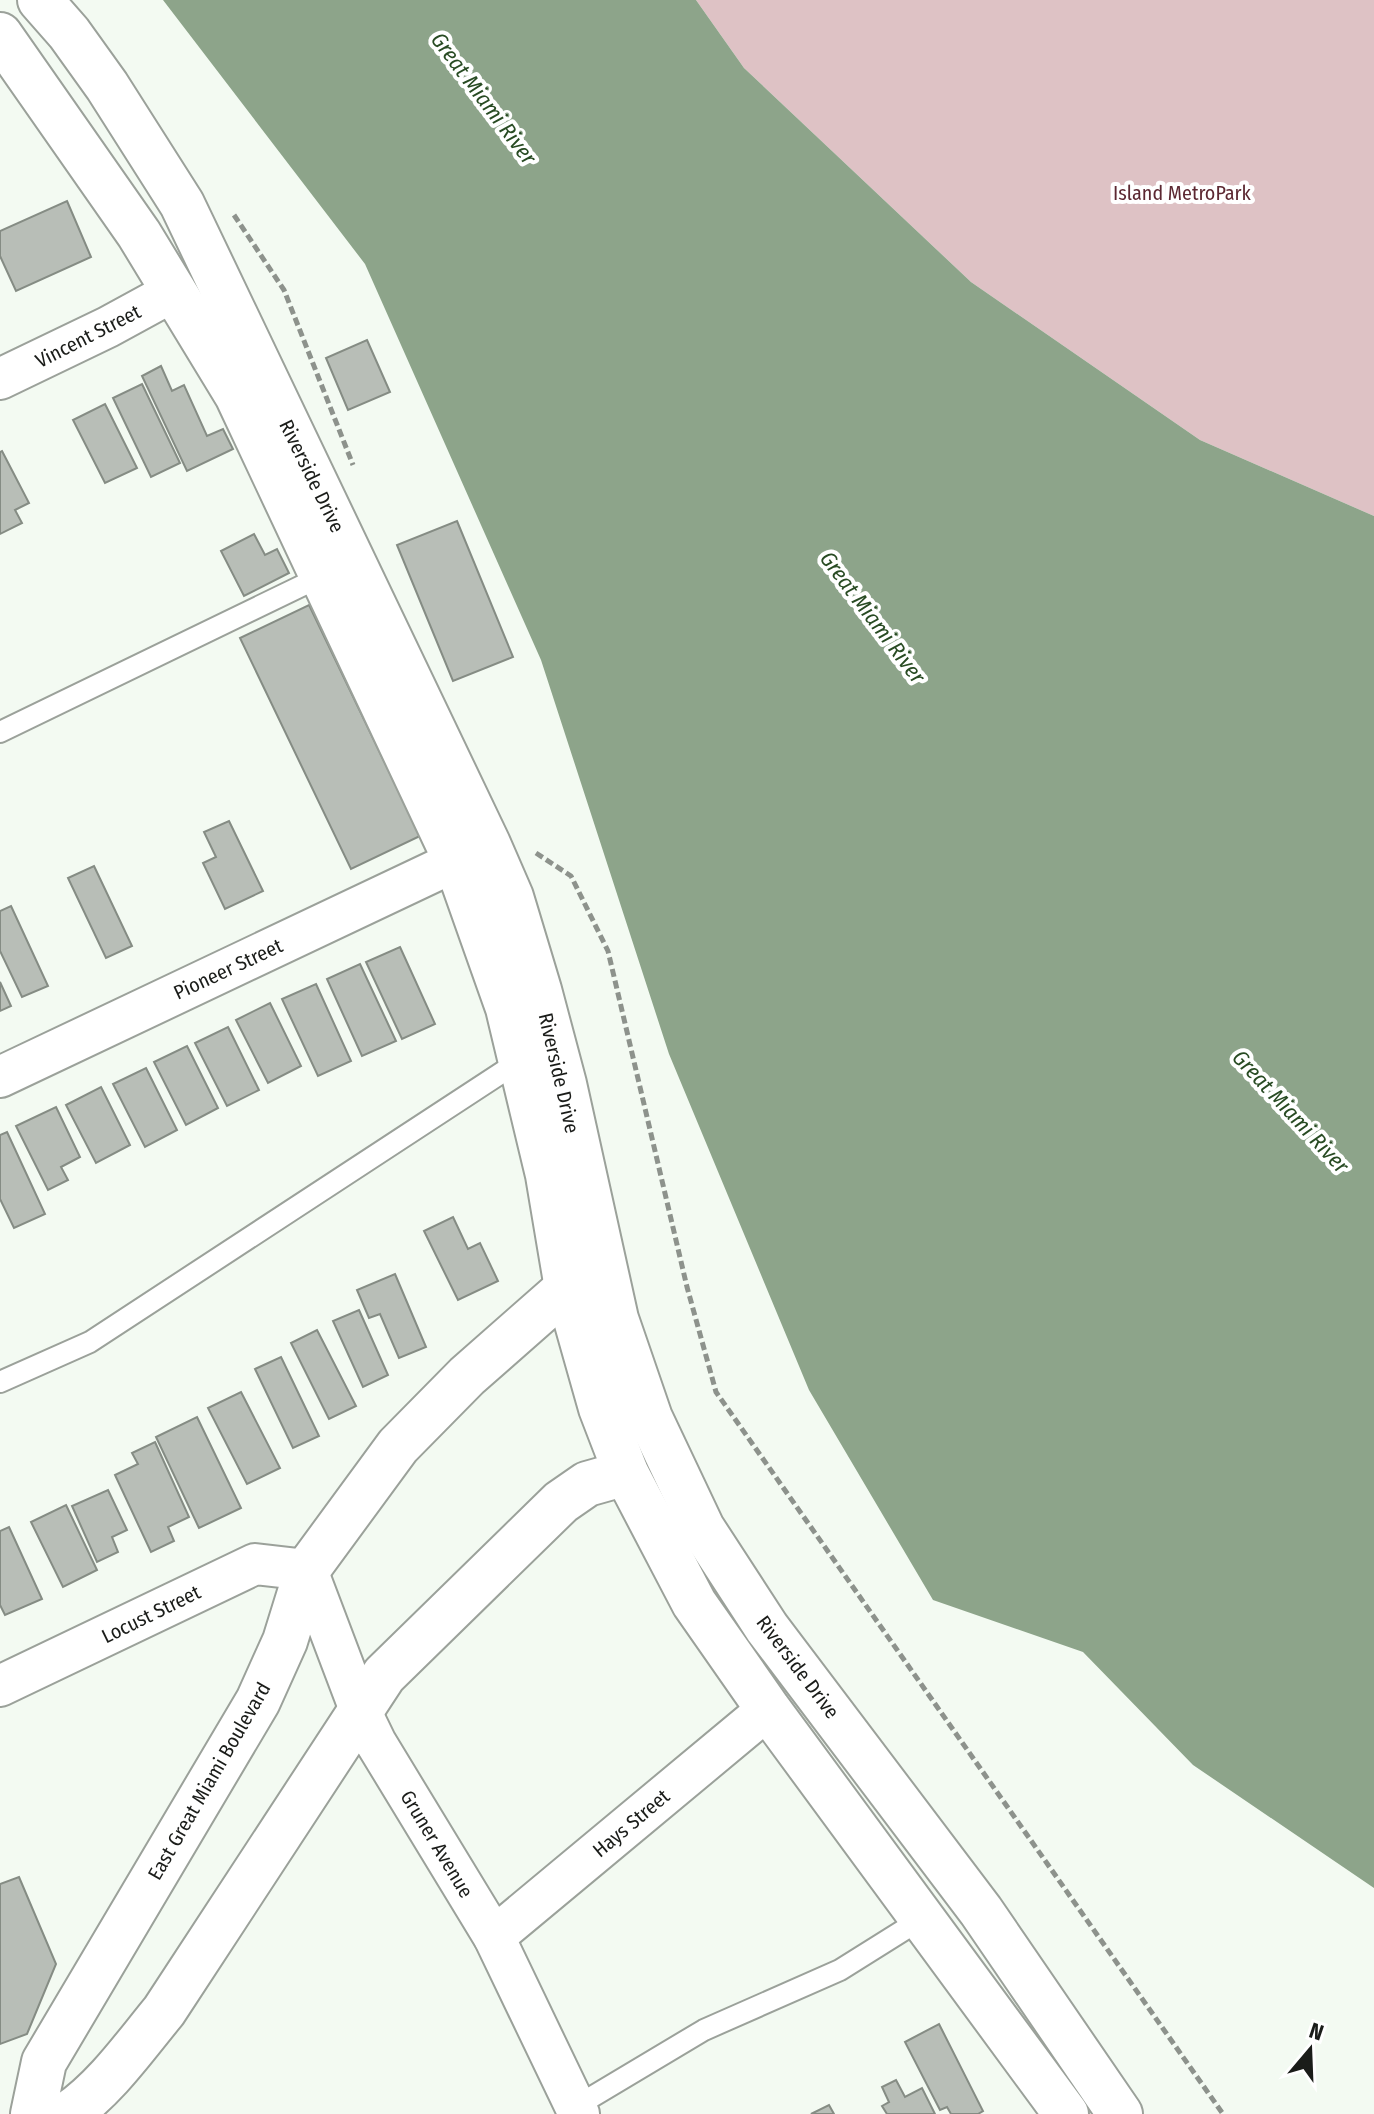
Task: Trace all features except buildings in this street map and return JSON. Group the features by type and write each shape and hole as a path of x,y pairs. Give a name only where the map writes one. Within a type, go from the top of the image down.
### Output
{"main road":[{"name":"Riverside Drive","path":"40,0 69,33 107,86 182,204 511,897 564,1084 616,1319 650,1418 702,1528 767,1628 981,1911 1120,2114"},
{"name":"Riverside Drive","path":"0,35 139,234 237,395 456,861 501,985 548,1175 567,1288 601,1408 626,1473 694,1603 768,1709 1066,2114"},
{"name":"East Great Miami Boulevard","path":"33,2114 44,2062 258,1701 285,1641 307,1570 398,1446 467,1376 567,1288"},
{"path":"68,2114 80,2106 116,2068 164,2011 384,1675 542,1518 587,1484 626,1473"}],"street":[{"name":"Vincent Street","path":"0,379 174,291"},
{"name":"Pioneer Street","path":"0,1077 456,861"},
{"name":"Locust Street","path":"0,1686 255,1564 307,1570"},
{"name":"Gruner Avenue","path":"307,1570 360,1710 376,1743 494,1937 577,2110"},
{"name":"Hays Street","path":"494,1937 768,1709"}],"lane":[{"path":"0,732 320,577"},
{"path":"0,1382 90,1342 521,1060"},
{"path":"577,2110 704,2030 840,1970 923,1918"}],"path":[{"path":"226,203 284,290 358,477"},
{"path":"534,851 571,876 608,951 687,1287 716,1392 1223,2114"}],"green space":[{"name":"Island MetroPark","path":"696,0 1374,0 1374,516 1200,440 971,282 744,68"}],"water":[{"name":"Great Miami River","path":"163,0 696,0 744,68 971,282 1200,440 1374,516 1374,1888 1193,1765 1083,1652 933,1600 809,1390 669,1054 541,660 365,264"}]}
